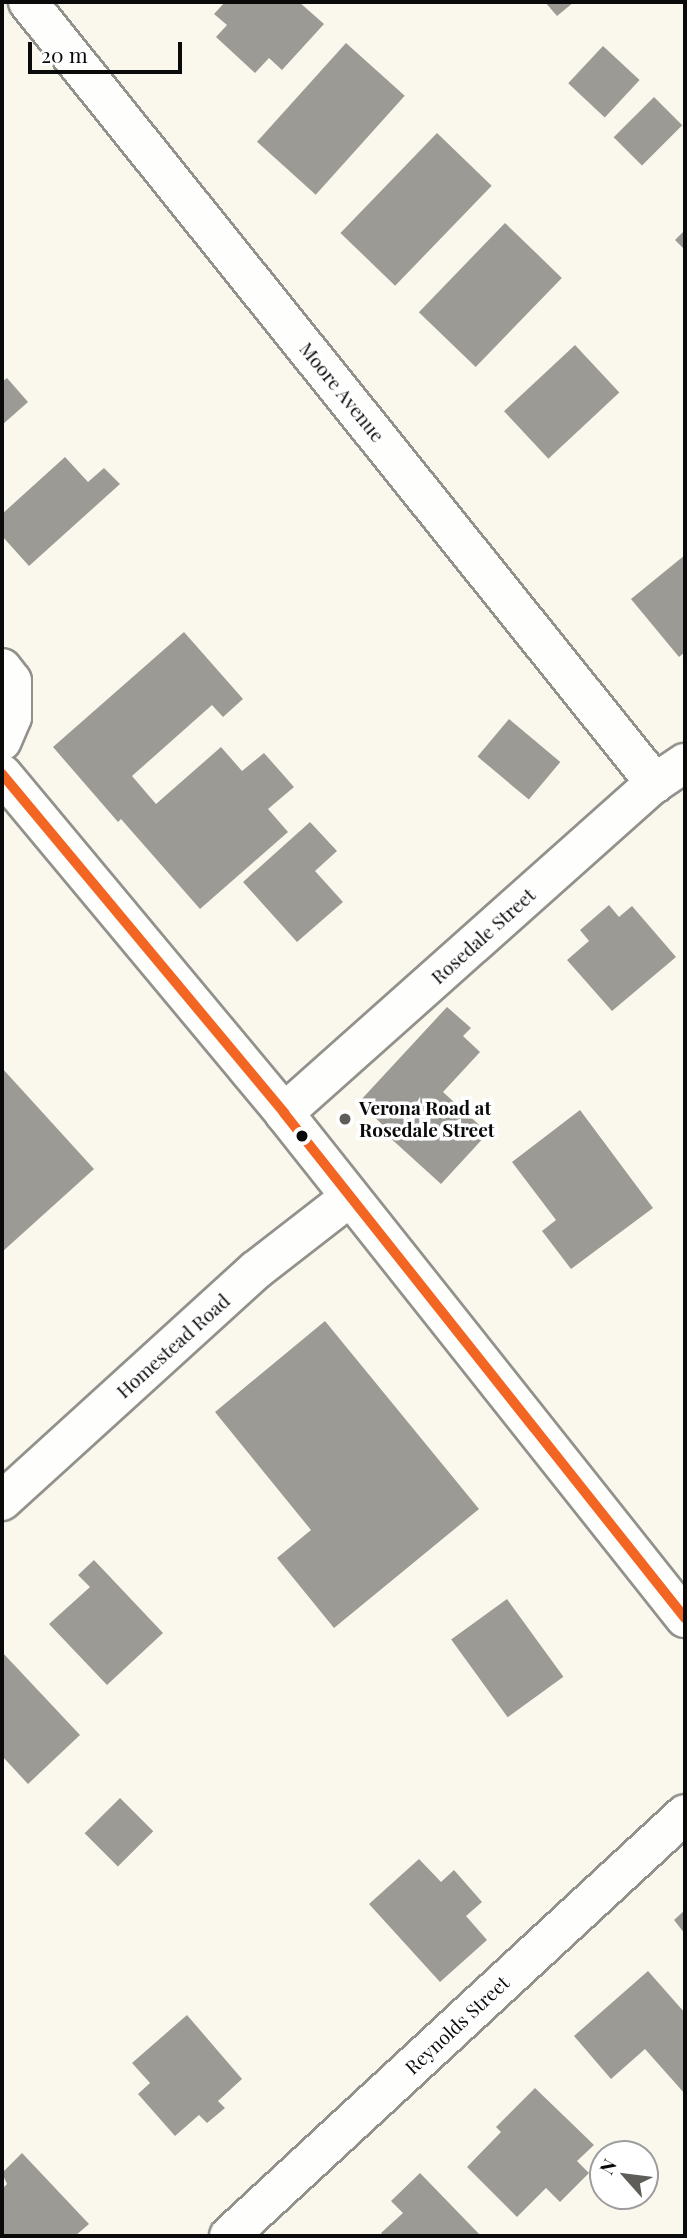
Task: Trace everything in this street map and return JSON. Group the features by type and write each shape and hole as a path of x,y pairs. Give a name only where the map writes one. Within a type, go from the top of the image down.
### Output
{"street":[{"name":"Moore Avenue","path":"28,2 670,773"},
{"path":"2,668 12,681 12,717 2,741"},
{"name":"Rosedale Street","path":"284,1113 670,773"},
{"path":"2,774 284,1113 685,1618"},
{"name":"Homestead Road","path":"2,1501 256,1270 350,1197"},
{"name":"Reynolds Street","path":"229,2236 685,1814"}],"building":[{"path":"225,2 299,2 324,24 282,70 269,58 255,73 216,37 227,25 214,14"},
{"path":"545,2 574,2 557,16"},
{"path":"346,43 405,96 316,195 257,142"},
{"path":"603,46 640,80 605,117 568,83"},
{"path":"654,97 682,125 642,166 614,137"},
{"path":"437,133 492,186 395,286 340,233"},
{"path":"505,223 562,278 476,367 419,312"},
{"path":"685,230 685,250 675,240"},
{"path":"575,345 619,393 548,459 504,411"},
{"path":"7,378 28,402 2,425 2,382"},
{"path":"65,457 88,482 104,468 120,484 29,566 2,536 2,514"},
{"path":"685,555 685,652 679,657 631,599"},
{"path":"184,632 243,699 223,717 212,705 132,776 156,804 221,747 242,771 264,753 294,787 268,809 288,832 200,909 121,819 118,822 53,747"},
{"path":"509,719 560,762 529,800 478,757"},
{"path":"310,822 337,851 315,871 343,902 297,942 243,882"},
{"path":"609,905 619,917 632,906 676,957 612,1011 567,960 589,941 580,930"},
{"path":"447,1007 471,1028 463,1036 480,1052 443,1092 488,1133 441,1184 387,1135 390,1132 359,1102"},
{"path":"2,1068 94,1169 2,1252"},
{"path":"580,1110 653,1208 571,1269 542,1231 556,1220 512,1162"},
{"path":"325,1321 479,1509 334,1628 277,1558 311,1530 215,1412"},
{"path":"94,1560 163,1633 107,1685 49,1624 90,1587 78,1575"},
{"path":"507,1599 563,1677 508,1717 451,1640"},
{"path":"2,1652 80,1735 28,1784 2,1756"},
{"path":"120,1798 153,1831 118,1867 85,1833"},
{"path":"419,1859 441,1882 454,1870 482,1902 466,1916 487,1940 440,1982 369,1904"},
{"path":"685,1910 685,1934 674,1920"},
{"path":"648,1971 685,2013 685,2094 645,2049 611,2079 574,2036"},
{"path":"187,2015 242,2079 218,2101 225,2108 207,2123 199,2115 175,2136 138,2094 150,2083 132,2063"},
{"path":"535,2088 589,2140 589,2150 577,2161 589,2173 560,2202 546,2188 517,2217 467,2167 501,2132 496,2127"},
{"path":"22,2153 89,2224 75,2236 2,2236 2,2189 7,2184 2,2173"},
{"path":"420,2173 481,2236 384,2236 381,2233 403,2213 391,2201"}],"transit line":[{"path":"2,774 284,1113 685,1618"}],"place":[{"name":"Verona Road at Rosedale Street","path":"345,1119"}]}
